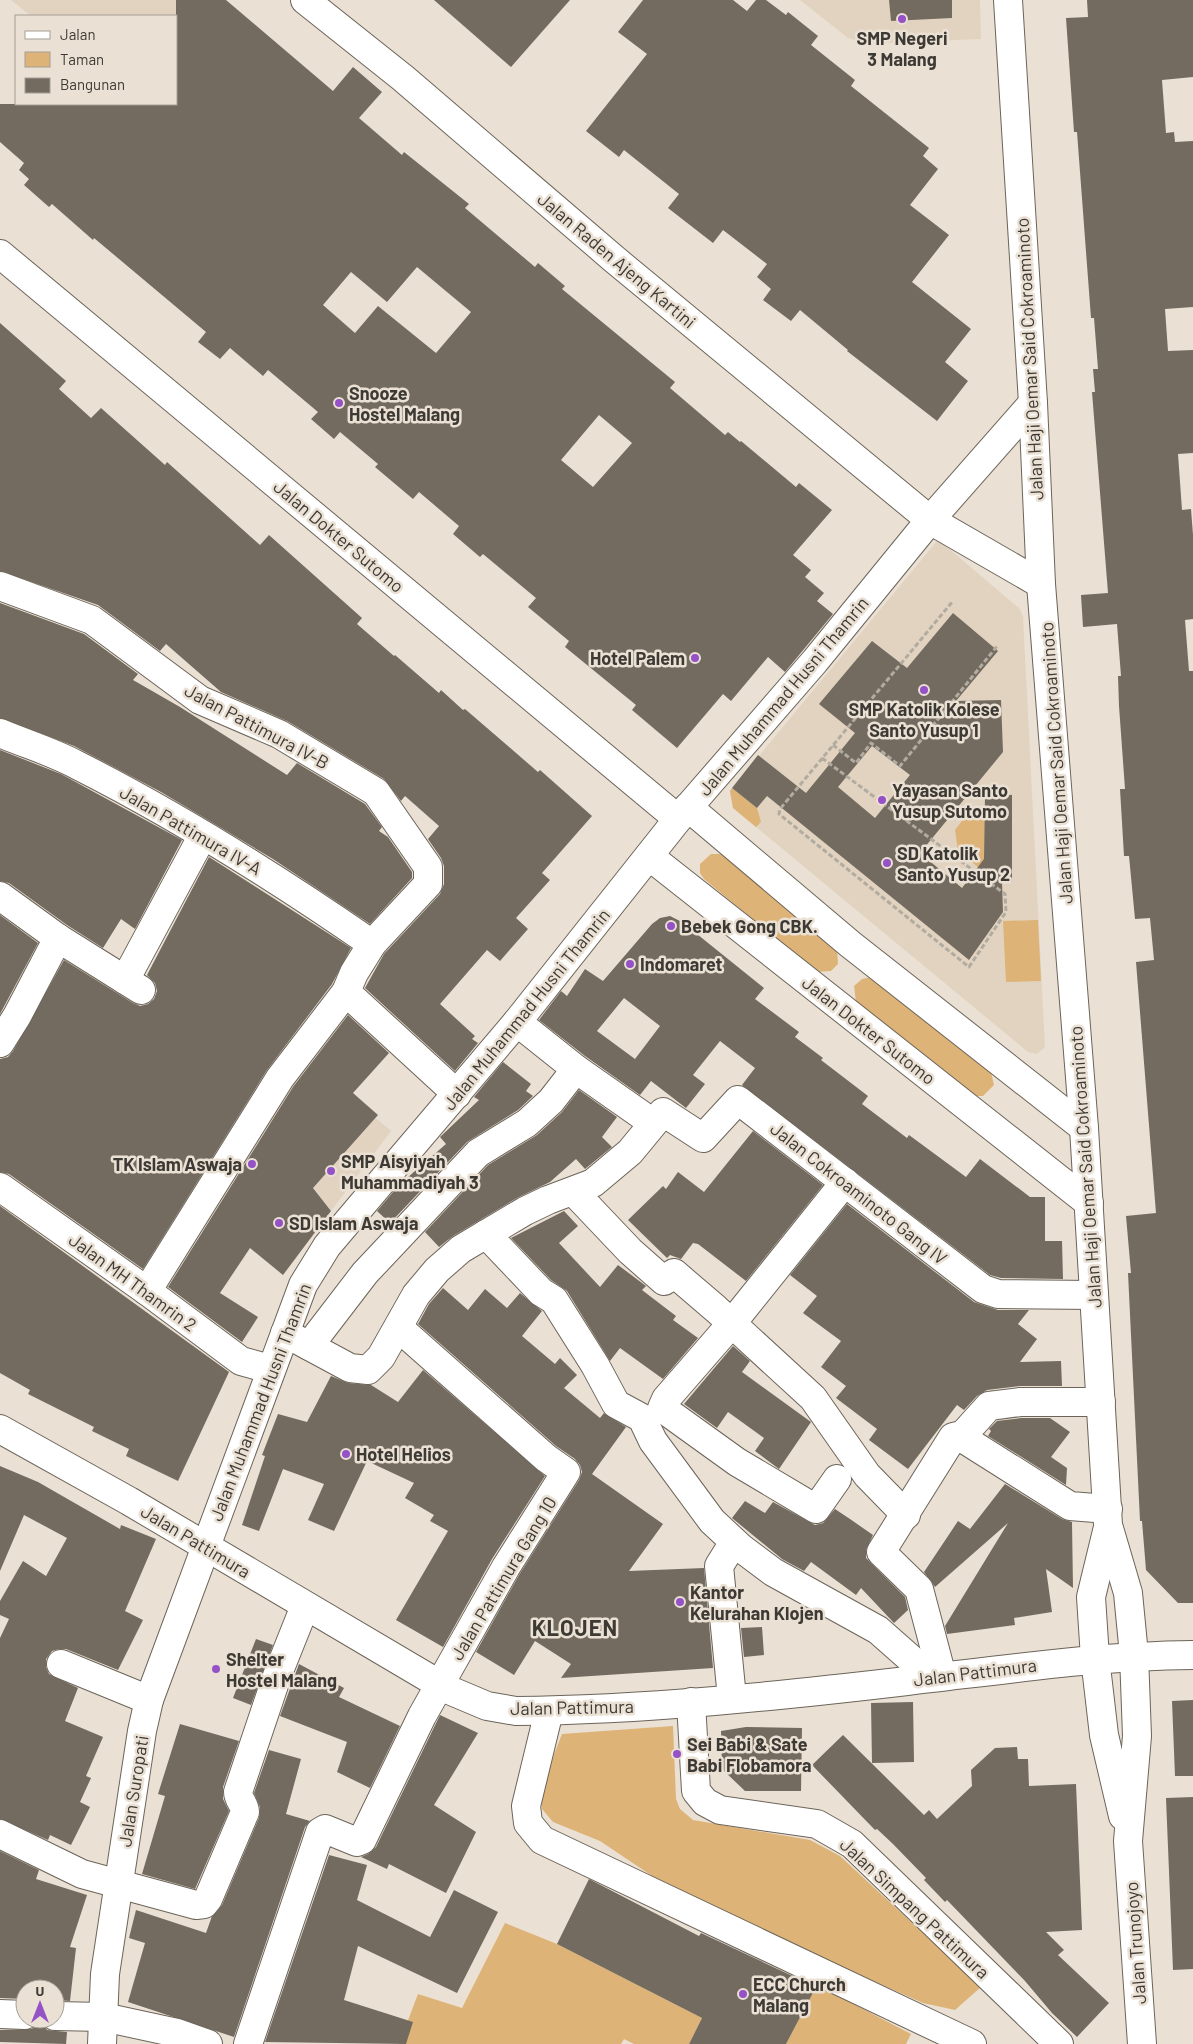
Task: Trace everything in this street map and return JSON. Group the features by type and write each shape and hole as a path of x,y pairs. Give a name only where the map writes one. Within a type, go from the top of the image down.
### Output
{"street":[{"name":"Jalan Raden Ajeng Kartini","path":"305,0 403,78 614,259 930,520"},
{"name":"Jalan Haji Oemar Said Cokroaminoto","path":"1008,0 1033,403 1041,584 1084,1128 1108,1517 1128,1593 1134,1656"},
{"name":"Jalan Dokter Sutomo","path":"0,254 683,813 1084,1128"},
{"name":"Jalan Muhammad Husni Thamrin","path":"205,1546 303,1285 327,1246 517,1022 683,813 815,661 930,520 1033,403"},
{"path":"930,520 1041,584"},
{"name":"Jalan Pattimura IV-B","path":"0,586 92,620 200,700 279,734 376,792 428,867 428,884 372,944 354,973 346,992 280,1078 147,1291"},
{"name":"Jalan Pattimura IV-A","path":"0,733 76,764 204,836 307,899 372,944"},
{"path":"0,896 58,938 133,985 204,836"},
{"name":"Jalan Dokter Sutomo","path":"649,856 1089,1203"},
{"path":"0,1043 17,1016 58,938"},
{"path":"346,992 457,1094"},
{"path":"285,1333 350,1368 368,1370 381,1357 400,1328 416,1295 437,1270 461,1249 548,1200 593,1184 630,1152 653,1124 576,1069 517,1022"},
{"path":"309,1346 365,1273 478,1152 527,1123 551,1101 576,1069"},
{"name":"Jalan Cokroaminoto Gang IV","path":"653,1124 661,1113 665,1112 704,1138 738,1100 982,1289 998,1294 1094,1295"},
{"path":"837,1479 816,1509 737,1462 662,1408 666,1399 732,1323 846,1182"},
{"name":"Jalan MH Thamrin 2","path":"0,1187 147,1291 241,1361 270,1369"},
{"path":"574,1192 630,1251 664,1281 674,1273 732,1323 813,1398 867,1476 906,1515"},
{"path":"486,1234 540,1292 554,1300 595,1365 616,1404 642,1418 653,1441 712,1521 734,1542 773,1572 878,1630 929,1677"},
{"name":"Jalan Pattimura Gang 10","path":"248,2044 320,1832 325,1829 358,1842 362,1840 422,1716 506,1567 566,1472 546,1458 400,1328"},
{"path":"961,1437 989,1406 1020,1402 1101,1402"},
{"name":"Jalan Pattimura","path":"0,1429 205,1546 440,1685 487,1706 516,1712 691,1702 1094,1658 1134,1656"},
{"path":"929,1677 919,1589 881,1552 906,1515 953,1437 961,1437 1070,1506 1108,1517"},
{"name":"Jalan Haji Oemar Said Cokroaminoto","path":"1094,1658 1090,1597 1108,1517"},
{"path":"732,1698 719,1566 734,1542"},
{"name":"Jalan Suropati","path":"102,2044 105,1974 142,1731 149,1700 205,1546"},
{"path":"0,1834 82,1874 196,1905 204,1904 208,1899 244,1812 244,1806 238,1798 238,1792 277,1676 305,1606"},
{"path":"1134,1656 1193,1655"},
{"name":"Jalan Trunojoyo","path":"1128,1841 1137,1736 1134,1656"},
{"name":"Jalan Trunojoyo","path":"1094,1658 1104,1735 1128,1841 1142,2044"},
{"path":"62,1664 149,1700"},
{"name":"Jalan Simpang Pattimura","path":"691,1702 696,1791 705,1802 720,1810 817,1824 852,1844 1059,2044"},
{"path":"549,1711 526,1806 528,1823 542,1840 972,2044"},
{"path":"0,2014 15,2015"},
{"path":"65,2016 102,2017 177,2034 208,2044"}],"path":[{"path":"822,758 1005,894 1006,912 969,967 781,818 779,814 780,809 822,758 833,746 953,601"},
{"path":"833,746 856,763 871,743 900,766 998,645"}],"shaded area":[{"path":"11,0 209,0 178,15 30,15"},
{"name":"SMP Negeri 3 Malang","path":"800,0 980,0 981,39 867,44 848,38"},
{"name":"Yayasan Santo Yusup Sutomo","path":"937,541 941,542 1019,608 1023,616 1045,1047 1037,1054 1028,1052 733,808 730,791"},
{"name":"SMP Aisyiyah Muhammadiyah 3","path":"305,1058 391,1131 331,1211 261,1118"}],"green space":[{"path":"732,788 757,808 761,822 756,827 733,808 730,791"},
{"path":"969,812 985,815 984,872 958,851 955,830"},
{"path":"711,854 720,854 728,859 837,950 838,964 831,971 816,972 704,879 700,873 700,864"},
{"path":"1038,920 1041,981 1006,982 1003,921"},
{"path":"871,977 991,1072 994,1085 983,1096 972,1096 856,1002 854,986 862,979"},
{"path":"673,1726 676,1799 680,1809 693,1820 810,1840 840,1856 981,1987 955,2010 923,2003 685,1898 600,1841 553,1822 542,1809 541,1788 562,1734"},
{"path":"505,1923 557,1944 702,2018 689,2044 634,2044 624,2039 621,2044 399,2044 418,1994 462,2008"},
{"path":"817,1985 911,2034 906,2044 786,2044"}],"building":[{"path":"176,0 226,0 333,91 353,67 382,92 359,118 402,155 404,152 469,204 465,208 535,267 538,263 565,286 562,289 675,382 670,388 725,435 728,432 741,441 796,487 799,483 832,510 793,555 811,570 805,577 824,593 817,601 833,614 785,672 768,657 731,701 723,694 677,748 632,710 636,705 565,647 569,641 528,607 536,598 483,554 480,557 453,534 459,526 419,492 413,499 375,467 378,464 340,432 334,439 311,419 318,412 268,370 263,376 230,348 220,359 198,342 206,332 52,204 49,207 24,185 29,179 19,170 24,163 0,142 0,104 178,105 178,15 176,15","holes":["417,267 471,312 436,353 378,306 355,333 323,305 351,272 387,302","599,415 632,443 593,487 561,460"]},
{"path":"434,0 570,0 511,67"},
{"path":"643,0 733,0 747,11 756,0 766,0 786,15 788,12 818,36 811,45 855,80 851,86 929,148 923,156 938,169 910,205 949,235 912,282 971,329 945,362 968,381 937,421 847,351 800,310 791,321 763,300 771,289 757,277 767,264 723,230 713,243 668,208 679,194 624,150 619,157 586,131 647,54 618,32"},
{"path":"889,0 952,0 952,18 891,21"},
{"path":"1087,0 1193,0 1193,77 1162,80 1166,133 1174,132 1175,142 1193,141 1193,307 1165,309 1168,351 1193,350 1193,453 1178,454 1182,510 1191,509 1193,535 1193,619 1185,620 1189,671 1193,671 1193,1603 1178,1603 1146,1570 1142,1521 1140,1521 1128,1273 1131,1273 1126,1216 1156,1213 1136,962 1154,960 1150,918 1135,919 1129,856 1124,856 1120,789 1125,789 1119,706 1118,676 1121,676 1117,624 1083,627 1081,595 1108,593 1092,392 1095,392 1093,369 1098,369 1094,318 1091,318 1077,132 1074,132 1066,18 1088,17"},
{"path":"0,323 66,381 59,389 91,418 101,408 165,465 167,462 260,545 269,535 362,618 357,624 439,693 441,690 463,710 465,709 538,772 540,770 592,816 542,873 550,880 516,918 528,929 500,961 487,950 440,1004 475,1036 472,1039 478,1043 455,1071 365,988 384,954 440,894 444,884 444,866 428,839 439,826 405,796 401,801 384,779 287,721 221,692 166,644 160,651 98,605 0,571"},
{"path":"0,603 84,634 138,674 133,680 180,707 287,775 297,763 365,804 382,827 379,831 388,837 412,872 412,878 370,924 273,859 161,792 74,746 0,718"},
{"path":"953,613 998,651 956,701 1001,700 1003,752 920,853 962,888 984,859 985,794 1012,795 1012,882 1002,882 1003,912 969,960 767,796 757,808 732,788 758,755 806,793 855,733 819,704 872,641 907,668","holes":["872,746 910,775 875,818 838,787"]},
{"path":"0,750 61,774 182,840 135,929 121,919 103,948 67,925 9,883 0,881"},
{"path":"209,857 351,948 332,984 267,1070 143,1269 9,1174 0,1172 0,1059 8,1057 13,1051 64,960 133,1003 140,1006 148,1004 154,999 157,991 155,983 147,975"},
{"path":"0,915 38,943 0,1014"},
{"path":"670,916 682,922 764,988 755,999 799,1032 795,1037 823,1058 821,1060 868,1096 862,1104 907,1138 909,1135 966,1177 980,1159 1030,1197 1045,1197 1045,1241 1062,1241 1063,1279 1001,1278 990,1275 742,1085 755,1068 720,1041 693,1075 705,1084 686,1108 651,1081 640,1095 539,1020 561,991 567,996 585,969 603,981 652,924 660,918","holes":["624,998 660,1026 635,1059 597,1031"]},
{"path":"348,1015 389,1053 353,1093 378,1115 313,1188 331,1211 283,1275 250,1248 220,1293 258,1317 242,1342 168,1287 293,1087"},
{"path":"503,1062 531,1084 526,1091 533,1096 518,1110 467,1142 390,1223 377,1211 399,1185 446,1144 440,1137 479,1100 474,1097"},
{"path":"579,1090 617,1117 602,1137 612,1147 585,1169 576,1159 550,1182 517,1198 453,1236 439,1247 425,1232 488,1165 537,1135 562,1112"},
{"path":"753,1131 823,1185 746,1281 698,1244 693,1243 681,1259 670,1255 667,1258 628,1220 663,1186 666,1189 678,1172 704,1192"},
{"path":"847,1204 974,1302 998,1310 1029,1310 1018,1324 1037,1339 1020,1362 1061,1361 1062,1386 1020,1386 987,1390 977,1396 964,1410 957,1405 908,1469 869,1440 877,1429 836,1398 846,1386 821,1367 841,1341 803,1313 817,1296 790,1275"},
{"path":"0,1206 229,1372 178,1481 126,1456 129,1449 92,1431 94,1427 28,1394 30,1390 0,1373"},
{"path":"564,1211 578,1226 559,1243 600,1287 618,1265 646,1286 642,1290 676,1316 673,1320 698,1338 663,1379 620,1348 610,1361 567,1291 551,1280 511,1238"},
{"path":"443,1288 468,1310 485,1289 507,1308 520,1293 542,1311 522,1336 555,1364 560,1358 577,1375 564,1388 600,1418 604,1413 626,1427 592,1474 663,1524 629,1571 704,1568 713,1668 561,1678 571,1664 535,1641 514,1675 476,1652 519,1575 579,1480 582,1472 580,1465 575,1459 556,1446 418,1324 429,1304"},
{"path":"733,1346 750,1361 742,1372 811,1422 779,1469 755,1451 764,1438 728,1412 717,1428 684,1404"},
{"path":"423,1370 545,1476 492,1559 443,1647 396,1620 448,1531 430,1521 434,1515 405,1498 414,1483 367,1461 334,1531 308,1520 324,1484 283,1469 259,1531 242,1525 265,1456 262,1455 278,1414 307,1422 331,1376 348,1383 371,1385 398,1402"},
{"path":"1021,1418 1050,1418 1070,1432 1051,1457 1067,1468 1066,1485 988,1436 991,1431 989,1429 997,1421"},
{"path":"0,1466 38,1482 120,1529 121,1525 156,1539 125,1611 143,1620 118,1670 66,1649 52,1651 46,1659 46,1667 49,1674 78,1688 65,1721 103,1737 86,1776 91,1778 80,1802 90,1807 71,1845 50,1835 48,1840 0,1819 0,1638 9,1619 0,1615 0,1601 23,1561 46,1576 67,1538 24,1515 0,1571"},
{"path":"1005,1484 1062,1519 1072,1522 1073,1588 1046,1569 1052,1612 1014,1618 1015,1625 947,1634 945,1626 1008,1523 935,1587 924,1572 958,1521 970,1529"},
{"path":"745,1501 765,1513 773,1502 815,1525 823,1523 835,1509 850,1519 873,1535 866,1550 866,1558 905,1597 908,1610 894,1623 861,1588 856,1595 811,1562 804,1571 782,1559 732,1518"},
{"path":"762,1627 764,1655 744,1657 741,1628"},
{"path":"256,1639 273,1645 251,1705 233,1698"},
{"path":"299,1664 344,1688 339,1697 400,1726 370,1788 337,1772 347,1742 280,1716"},
{"path":"1193,1700 1193,1776 1175,1776 1172,1701"},
{"path":"913,1702 914,1762 872,1763 871,1703"},
{"path":"440,1715 478,1733 434,1805 476,1832 446,1893 389,1864 387,1869 361,1857 376,1847"},
{"path":"180,1724 239,1741 223,1787 223,1799 229,1811 195,1889 142,1874 165,1796 158,1794"},
{"path":"746,1727 802,1728 801,1791 745,1791 722,1769 721,1731"},
{"path":"843,1735 924,1815 929,1810 937,1819 972,1786 971,1770 995,1748 1017,1747 1018,1759 1028,1759 1029,1786 1076,1784 1082,1930 1046,1932 1064,1950 1058,1955 1109,2003 1077,2037 1052,2013 1025,1981 947,1900 945,1902 924,1880 926,1878 893,1844 877,1829 875,1830 812,1765"},
{"path":"269,1750 301,1759 286,1814 310,1821 305,1827 234,2037 128,2002 145,1943 129,1938 136,1910 206,1933 212,1916 222,1905 259,1818 260,1807 254,1793"},
{"path":"1193,1797 1193,1969 1173,1970 1166,1798"},
{"path":"0,1851 39,1870 36,1879 87,1895 70,1947 76,1948 70,2001 65,2001 65,1979 15,1979 15,1999 0,1998"},
{"path":"329,1855 367,1865 357,1900 430,1937 454,1890 498,1912 457,1993 358,1946 344,2000 413,2022 406,2044 265,2042"},
{"path":"589,1879 699,1936 701,1933 816,1987 786,2044 689,2044 702,2018 557,1944"},
{"path":"46,2029 67,2032 66,2044 0,2042 0,2030"}],"place":[{"name":"SMP Negeri 3 Malang","path":"902,19"},
{"name":"Snooze Hostel Malang","path":"339,403"},
{"name":"Hotel Palem","path":"695,658"},
{"name":"SMP Katolik Kolese Santo Yusup 1","path":"924,690"},
{"name":"Yayasan Santo Yusup Sutomo","path":"882,800"},
{"name":"SD Katolik Santo Yusup 2","path":"887,863"},
{"name":"Bebek Gong CBK.","path":"671,926"},
{"name":"Indomaret","path":"630,964"},
{"name":"TK Islam Aswaja","path":"252,1164"},
{"name":"SMP Aisyiyah Muhammadiyah 3","path":"331,1171"},
{"name":"SD Islam Aswaja","path":"279,1223"},
{"name":"Hotel Helios","path":"346,1454"},
{"name":"Kantor Kelurahan Klojen","path":"680,1602"},
{"name":"Shelter Hostel Malang","path":"216,1669"},
{"name":"Sei Babi & Sate Babi Flobamora","path":"677,1754"},
{"name":"ECC Church Malang","path":"743,1994"}],"district":[{"name":"KLOJEN","path":"575,1627"}]}
